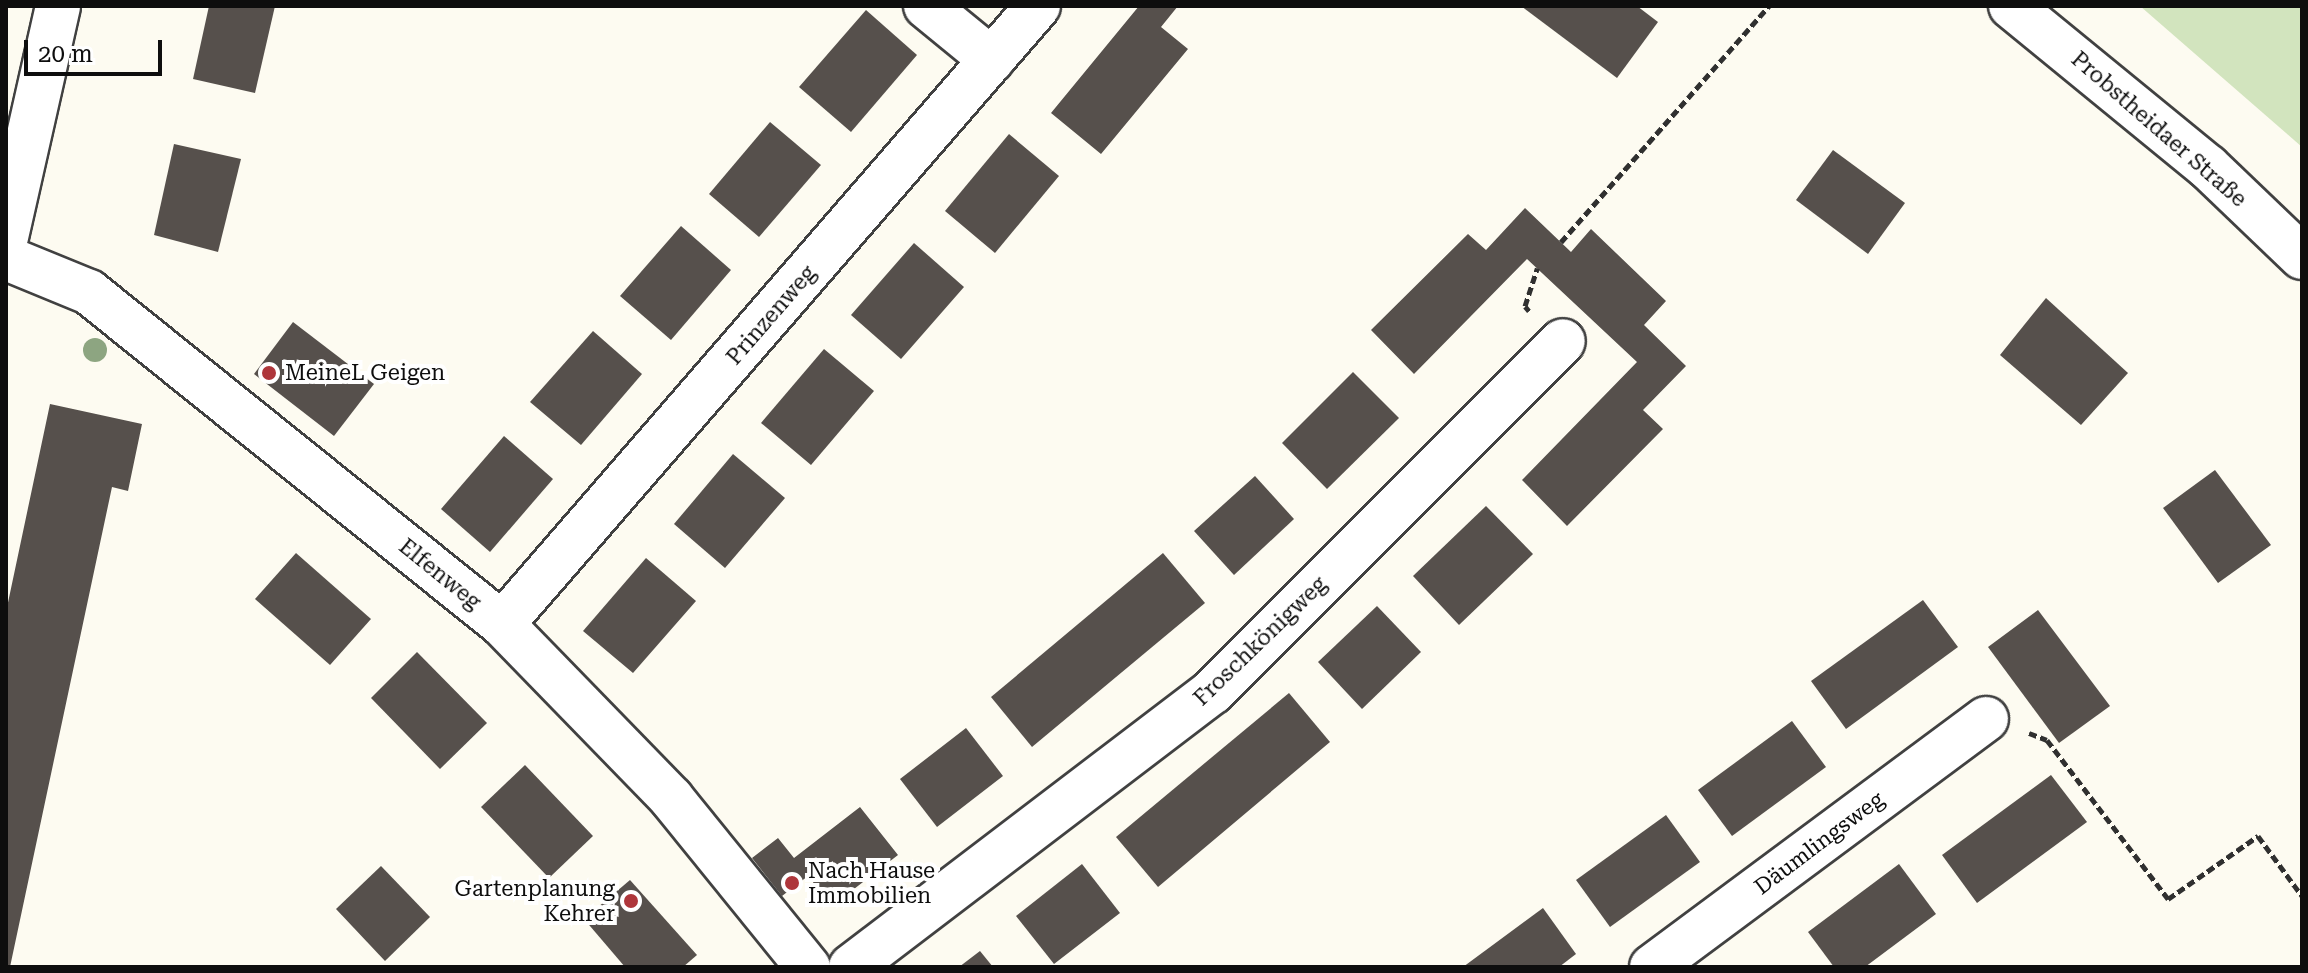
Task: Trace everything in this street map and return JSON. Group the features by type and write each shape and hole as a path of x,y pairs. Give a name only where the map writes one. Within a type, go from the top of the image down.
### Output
{"street":[{"path":"6,237 58,6"},
{"path":"926,6 992,60"},
{"name":"Prinzenweg","path":"502,624 1038,6"},
{"name":"Probstheidaer Straße","path":"2011,6 2196,157 2302,257"},
{"name":"Elfenweg","path":"6,258 89,292 502,624 671,798 808,967"},
{"name":"Froschkönigweg","path":"851,967 1212,692 1563,341"},
{"name":"Däumlingsweg","path":"1652,967 1986,719"}],"path":[{"path":"1561,242 1769,6"},
{"path":"1986,719 2047,740 2168,899 2258,836 2302,896"}],"green space":[{"path":"2140,6 2302,6 2302,147"}],"building":[{"path":"209,6 275,6 255,93 193,79"},
{"path":"1139,6 1178,6 1161,27 1188,49 1101,154 1051,113"},
{"path":"1521,6 1637,6 1658,22 1617,78"},
{"path":"866,10 917,55 851,132 799,87"},
{"path":"770,122 821,165 759,237 709,194"},
{"path":"1009,134 1059,176 995,253 945,211"},
{"path":"174,144 241,159 218,252 154,235"},
{"path":"1833,150 1905,203 1868,254 1796,200"},
{"path":"1525,208 1571,252 1591,229 1666,301 1644,325 1686,366 1643,410 1663,429 1567,526 1522,480 1637,362 1527,259 1414,374 1371,330 1468,234 1486,250"},
{"path":"681,226 731,270 671,340 620,296"},
{"path":"914,243 964,287 901,359 851,315"},
{"path":"2046,298 2128,373 2081,425 2000,355"},
{"path":"293,322 374,384 334,436 254,374"},
{"path":"593,331 642,374 581,445 530,402"},
{"path":"824,349 874,391 811,465 761,423"},
{"path":"1353,372 1399,418 1327,489 1282,443"},
{"path":"50,404 142,424 128,491 112,487 10,967 6,967 6,612"},
{"path":"504,436 553,479 490,552 441,509"},
{"path":"733,454 785,498 725,568 674,524"},
{"path":"2215,470 2271,545 2218,583 2163,508"},
{"path":"1255,476 1294,519 1234,575 1194,531"},
{"path":"1486,506 1533,554 1459,625 1413,576"},
{"path":"296,553 371,619 330,665 255,599"},
{"path":"1163,553 1205,603 1032,747 991,697"},
{"path":"646,558 696,601 633,673 583,631"},
{"path":"1923,600 1958,647 1846,729 1811,681"},
{"path":"1377,606 1421,652 1362,709 1318,662"},
{"path":"2038,610 2110,706 2059,743 1988,647"},
{"path":"417,652 487,723 440,769 371,698"},
{"path":"1289,693 1330,742 1158,887 1116,837"},
{"path":"1792,721 1826,767 1732,836 1698,790"},
{"path":"966,728 1003,776 937,827 900,779"},
{"path":"525,765 593,836 549,878 481,807"},
{"path":"2051,775 2087,822 1977,903 1942,855"},
{"path":"860,807 898,855 832,906 808,876 782,896 752,858 778,838 794,858"},
{"path":"1666,815 1700,862 1610,927 1576,880"},
{"path":"1082,864 1120,913 1054,964 1016,916"},
{"path":"1899,864 1936,914 1865,967 1834,967 1808,932"},
{"path":"381,866 430,917 385,961 336,909"},
{"path":"630,880 697,955 683,967 625,967 584,919"},
{"path":"1543,908 1576,954 1559,967 1463,967"},
{"path":"980,951 993,967 959,967"}],"place":[{"name":"MeineL Geigen","path":"269,373"},
{"name":"Nach Hause Immobilien","path":"792,883"},
{"name":"Gartenplanung Kehrer","path":"631,901"}]}
